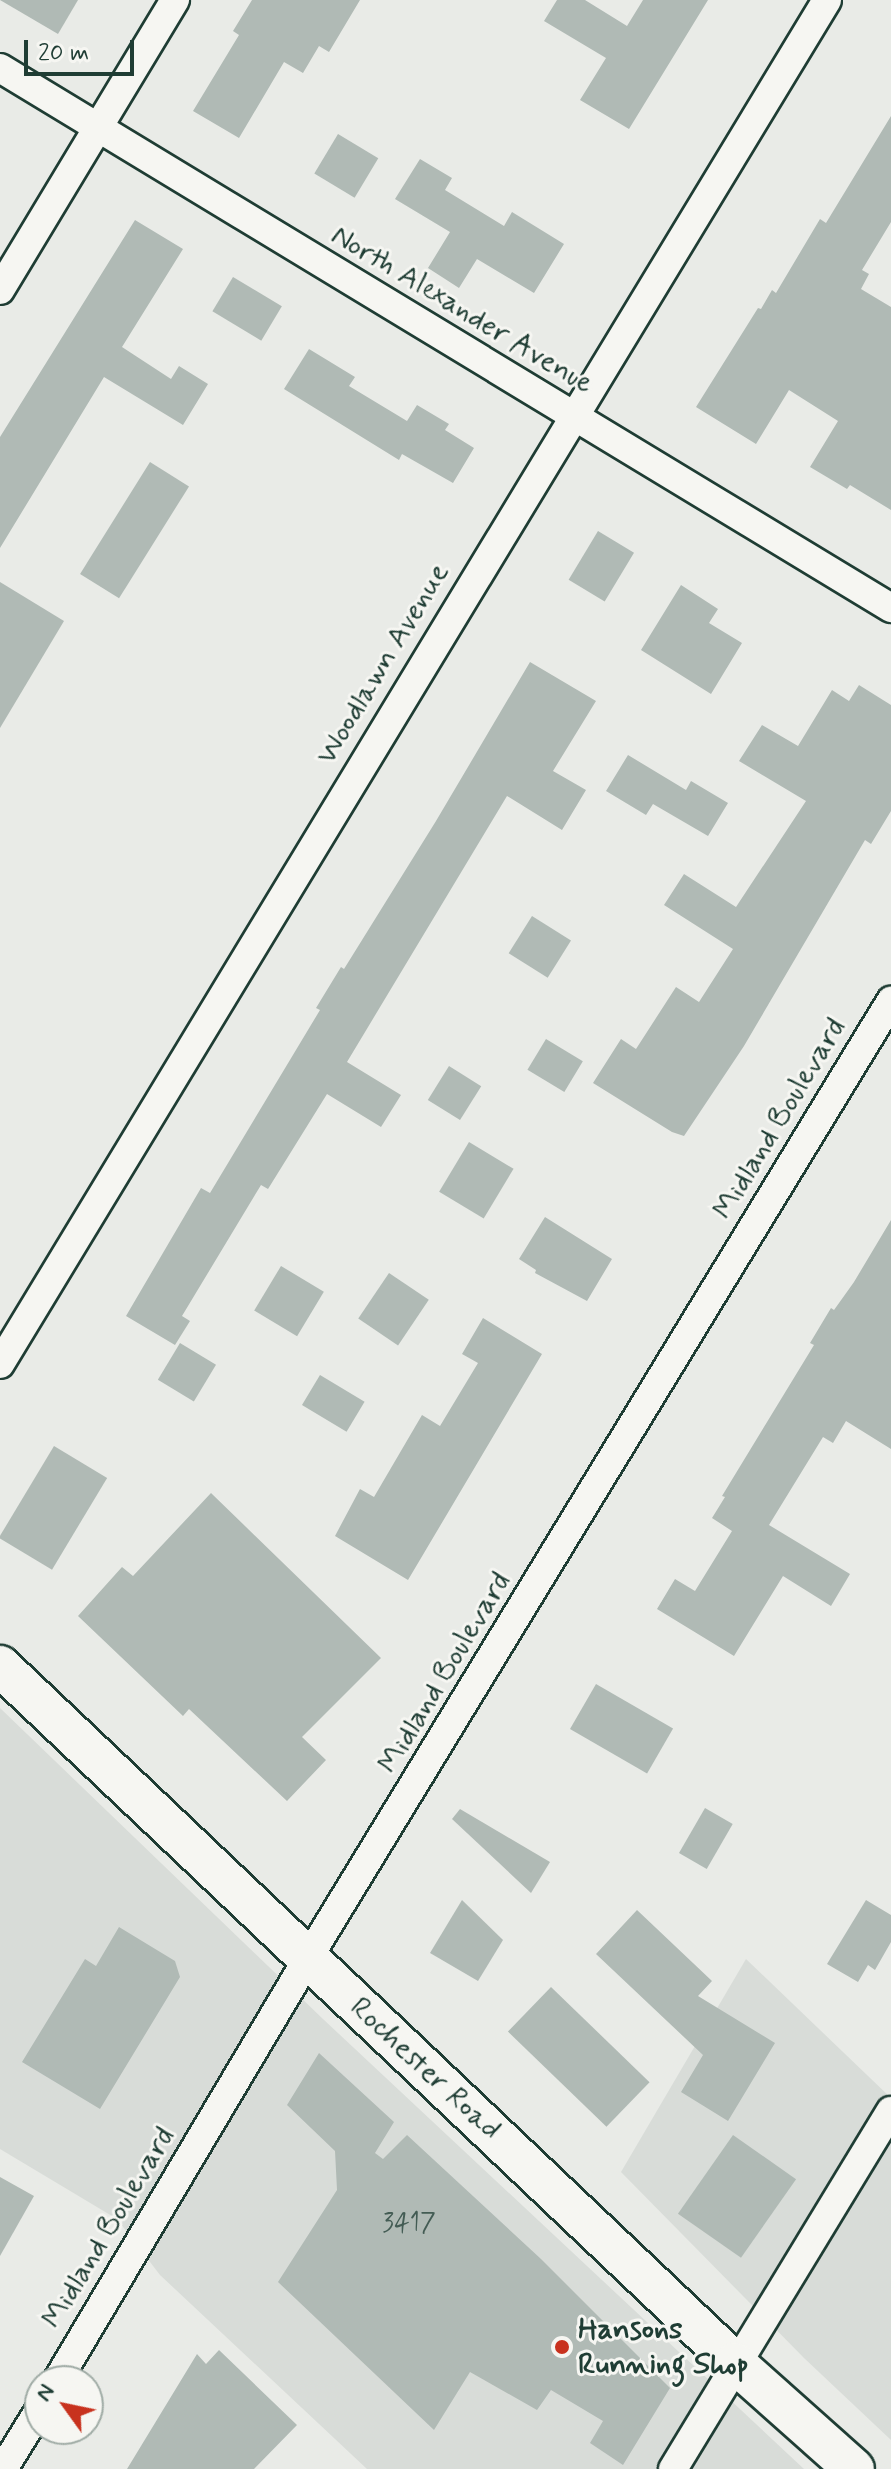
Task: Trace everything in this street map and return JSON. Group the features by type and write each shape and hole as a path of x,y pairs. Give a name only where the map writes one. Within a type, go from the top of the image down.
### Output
{"main road":[{"name":"Rochester Road","path":"0,1666 735,2363 854,2469"}],"street":[{"path":"0,290 175,0"},
{"name":"Woodlawn Avenue","path":"0,1364 827,0"},
{"name":"North Alexander Avenue","path":"0,68 891,608"},
{"name":"Midland Boulevard","path":"66,2365 308,1958 891,1001"},
{"path":"673,2469 891,2111"},
{"path":"3,2469 24,2435"}],"shaded area":[{"path":"0,1708 323,2019 804,2469 367,2469 160,2275 117,2219 0,2149"},
{"path":"746,1959 891,2098 891,2440 804,2358 621,2172"}],"building":[{"path":"0,0 78,0 58,34"},
{"path":"252,0 360,0 329,52 319,46 303,73 284,62 239,138 193,111 239,35 233,31"},
{"path":"557,0 585,0 627,26 643,0 708,0 629,129 580,100 606,58 544,21"},
{"path":"891,116 891,222 862,270 869,274 861,289 891,307 891,510 850,485 847,489 810,467 838,421 789,390 756,444 696,407 758,308 761,309 772,290 776,293 820,219 826,223"},
{"path":"338,134 378,158 355,198 314,173"},
{"path":"420,159 452,178 445,190 504,226 512,212 564,244 534,293 477,259 459,288 428,268 450,232 395,199"},
{"path":"135,220 183,249 122,347 171,379 179,366 208,384 183,425 104,377 0,548 0,437"},
{"path":"233,277 282,306 261,341 212,311"},
{"path":"309,349 355,377 349,386 407,421 417,405 449,424 445,430 474,448 453,483 402,454 399,460 284,389"},
{"path":"150,462 189,486 119,598 80,574"},
{"path":"598,531 634,553 605,601 569,580"},
{"path":"0,582 64,621 0,728"},
{"path":"681,585 718,609 709,623 742,643 711,694 641,650"},
{"path":"530,662 596,701 553,771 586,790 562,830 507,796 347,1062 401,1095 381,1127 327,1094 268,1189 261,1185 182,1316 190,1321 175,1345 126,1316 201,1188 210,1193 320,1010 316,1008 341,967 344,969 436,821"},
{"path":"859,685 891,705 891,811 871,844 865,840 744,1046 684,1136 672,1132 593,1083 621,1039 636,1049 676,987 699,1002 733,949 664,905 684,874 736,907 806,801 739,761 762,725 798,746 832,690 849,701"},
{"path":"628,755 686,790 691,781 728,803 708,836 653,804 646,815 606,791"},
{"path":"532,916 571,940 548,978 509,953"},
{"path":"546,1039 583,1061 564,1092 527,1070"},
{"path":"449,1066 481,1086 460,1120 428,1100"},
{"path":"469,1142 514,1169 484,1218 439,1192"},
{"path":"545,1217 612,1259 587,1301 535,1273 536,1270 519,1259"},
{"path":"891,1220 891,1449 846,1421 833,1443 823,1437 769,1525 850,1574 831,1606 783,1576 734,1656 657,1609 675,1579 695,1591 732,1531 712,1518 725,1497 722,1496 814,1345 810,1343 831,1308 834,1310 854,1282"},
{"path":"281,1266 324,1292 297,1336 254,1311"},
{"path":"389,1273 429,1300 398,1345 358,1319"},
{"path":"483,1318 542,1354 408,1580 335,1536 360,1489 374,1497 422,1415 440,1426 478,1363 462,1354"},
{"path":"180,1343 216,1365 194,1401 158,1380"},
{"path":"320,1375 365,1402 347,1432 302,1405"},
{"path":"54,1446 107,1478 52,1570 0,1536"},
{"path":"211,1493 381,1658 302,1737 326,1760 287,1801 189,1709 183,1716 78,1616 122,1567 133,1576"},
{"path":"596,1684 673,1728 647,1774 570,1729"},
{"path":"705,1808 733,1824 707,1869 679,1853"},
{"path":"460,1809 550,1862 531,1893 452,1819"},
{"path":"462,1900 503,1940 478,1981 430,1953"},
{"path":"866,1900 891,1915 891,1942 875,1970 868,1965 858,1982 827,1964"},
{"path":"637,1910 712,1981 698,1996 775,2043 728,2121 681,2092 703,2055 596,1954"},
{"path":"119,1927 175,1961 180,1977 100,2109 22,2062 85,1959 96,1966"},
{"path":"551,1987 650,2082 606,2127 508,2032"},
{"path":"319,2053 394,2122 375,2153 383,2159 407,2135 541,2259 670,2388 623,2465 590,2443 603,2421 551,2390 537,2410 470,2372 434,2430 278,2282 337,2190 335,2151 287,2105"},
{"path":"733,2135 796,2179 741,2258 678,2214"},
{"path":"0,2177 34,2196 0,2256"},
{"path":"219,2350 297,2425 254,2469 127,2469 197,2354 206,2364"}],"place":[{"name":"Hansons Running Shop","path":"562,2347"}]}
